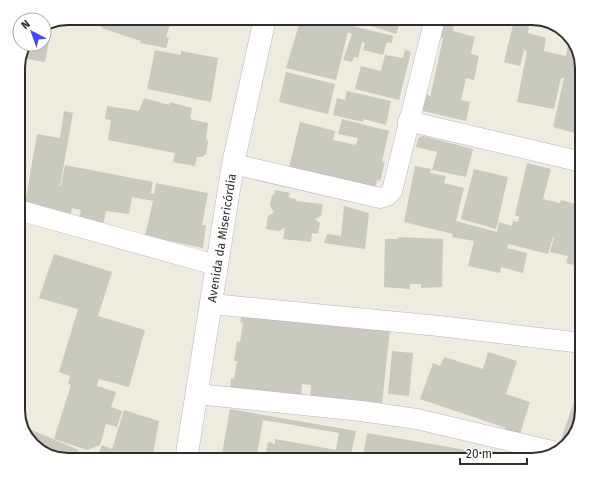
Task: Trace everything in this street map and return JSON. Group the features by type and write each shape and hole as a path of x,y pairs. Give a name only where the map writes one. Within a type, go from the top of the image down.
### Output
{"street":[{"name":"Avenida da Misericórdia","path":"187,453 233,164 263,25"},
{"path":"233,164 380,198 387,196 392,190 433,25"},
{"path":"408,121 575,160"},
{"path":"25,212 216,265"},
{"path":"212,304 439,326 575,342"},
{"path":"197,394 361,411 417,419 548,450"}],"building":[{"path":"102,25 170,25 166,37 169,38 166,48 140,43 141,41 101,28"},
{"path":"299,25 349,25 393,36 392,43 387,42 383,55 363,50 365,43 362,42 358,58 354,57 352,62 343,60 352,34 348,32 336,80 286,68"},
{"path":"368,25 399,25 396,34"},
{"path":"443,25 454,25 453,31 475,37 471,54 479,56 474,80 466,78 461,100 470,102 466,121 423,111 424,100 427,95 431,96 443,38 440,38"},
{"path":"513,25 529,25 528,33 546,38 544,51 566,56 568,45 573,54 575,68 575,133 553,127 564,78 561,78 554,109 517,102 527,51 524,50 520,66 504,62"},
{"path":"155,50 181,55 181,51 218,58 211,102 147,89"},
{"path":"405,50 411,52 399,100 355,89 361,66 381,71 385,55 403,58"},
{"path":"28,52 47,52 45,62 26,59"},
{"path":"286,72 335,84 328,114 279,102"},
{"path":"347,91 391,101 386,125 364,119 363,122 333,115 337,98 345,100"},
{"path":"144,98 169,105 170,102 192,108 190,119 208,123 206,138 208,142 206,154 202,157 197,157 195,166 173,162 175,153 108,140 111,120 105,119 107,106 139,111"},
{"path":"64,111 73,113 60,186 65,165 153,182 151,193 154,194 156,183 208,193 202,225 206,225 203,248 145,236 153,201 132,197 129,214 106,211 103,226 78,221 81,210 72,208 70,219 56,216 57,210 25,204 37,134 60,138"},
{"path":"342,119 389,131 382,161 385,162 380,181 377,180 375,189 289,167 300,122 335,131 333,140 356,145 358,138 338,134"},
{"path":"423,136 473,149 466,177 432,170 437,152 416,147 418,138"},
{"path":"527,163 551,169 543,199 560,203 561,200 575,204 575,265 566,263 568,256 550,252 553,237 548,254 508,244 507,248 527,253 523,273 501,267 500,273 468,266 474,241 452,237 453,234 404,222 415,166 431,169 430,173 446,176 444,183 464,188 456,221 497,232 499,222 512,226 513,221 518,222 519,217 515,215"},
{"path":"474,169 508,177 496,229 461,219"},
{"path":"275,190 290,193 289,198 296,199 296,201 323,204 321,216 315,219 320,223 318,234 312,233 311,242 283,239 285,228 278,231 266,229 268,216 274,212 270,206 272,195 274,195"},
{"path":"344,206 369,213 365,249 324,243 327,234 341,236"},
{"path":"399,237 443,239 442,287 421,288 421,284 410,284 410,289 384,287 385,239 398,239"},
{"path":"54,254 112,272 98,316 145,330 129,387 99,379 97,386 116,392 111,407 122,411 117,427 106,424 100,445 87,450 54,439 71,385 68,384 70,376 59,372 78,309 39,298"},
{"path":"242,314 390,330 382,403 310,396 311,385 302,384 301,395 230,388 231,378 234,379 237,361 234,361 237,341 240,342 243,323 240,322"},
{"path":"392,351 413,353 409,396 388,394"},
{"path":"488,352 517,361 506,394 530,402 519,437 504,432 506,428 420,399 433,363 440,366 444,357 483,369"},
{"path":"575,399 573,424 569,432 560,442"},
{"path":"230,409 356,431 351,453 266,453 268,442 275,444 275,439 336,450 339,433 263,420 257,453 222,453"},
{"path":"124,410 159,421 153,453 99,453 102,445 112,449"},
{"path":"29,429 79,450 78,453 54,451 40,442"},
{"path":"367,433 478,453 364,453"},
{"path":"489,450 502,453 488,453"}]}
